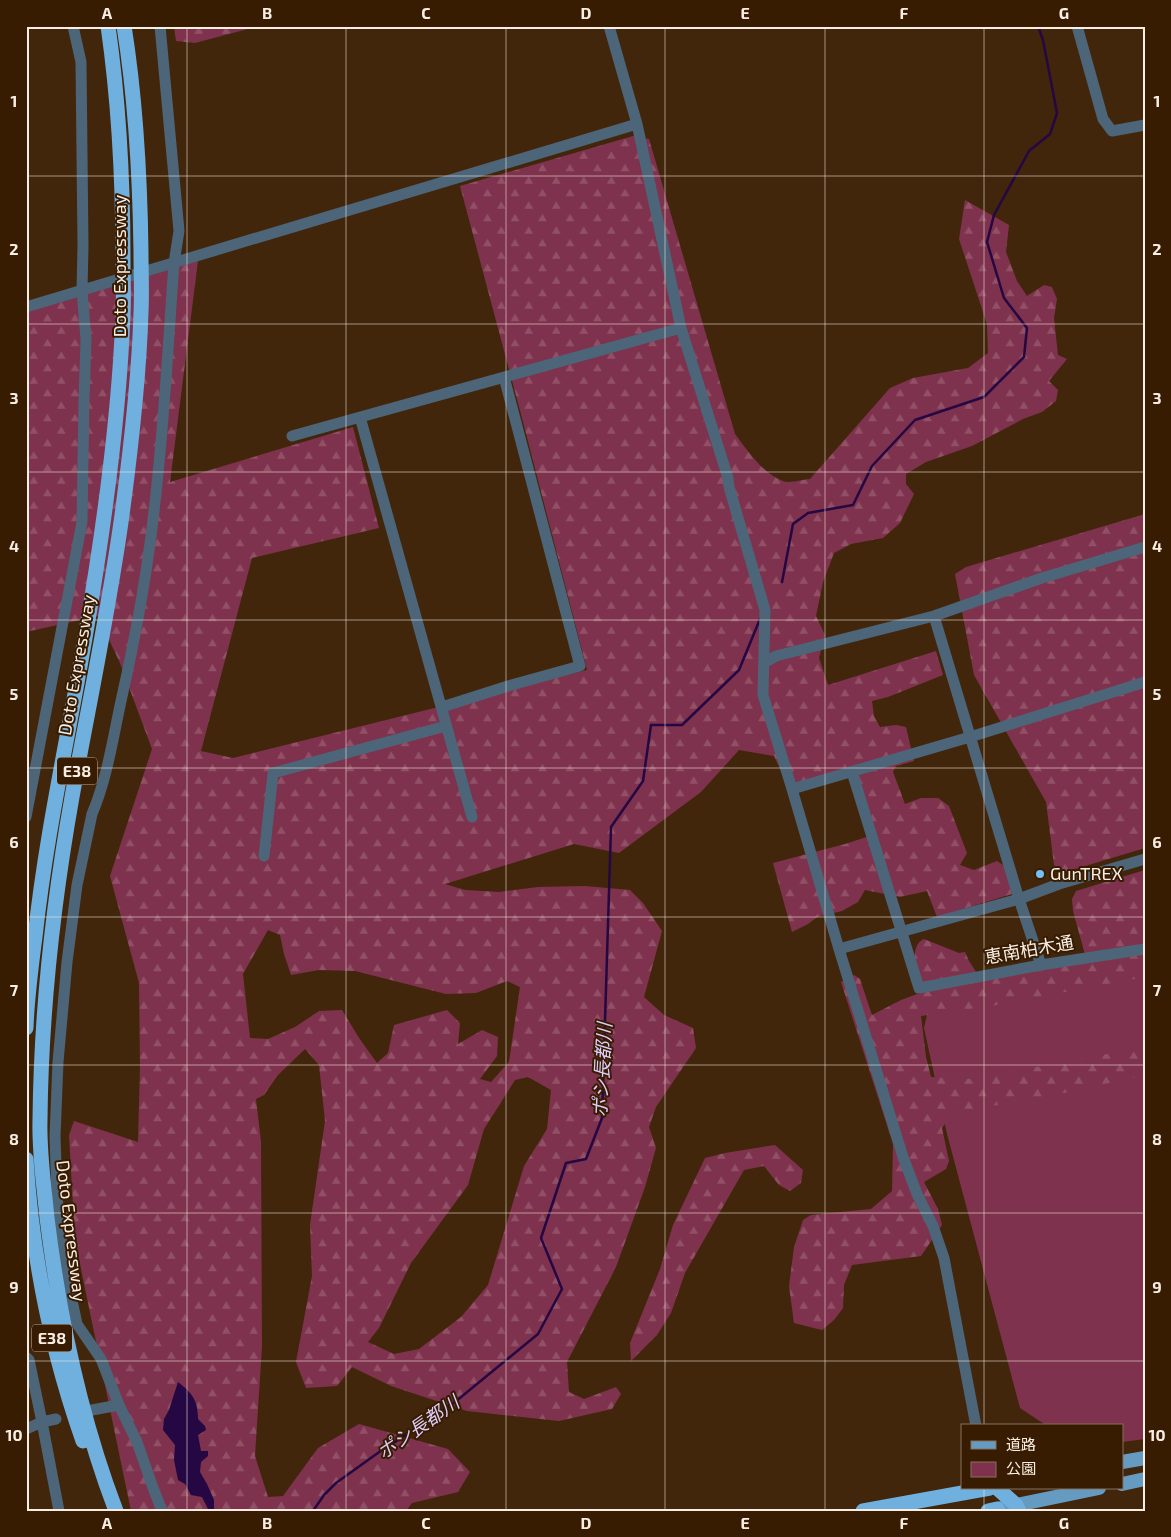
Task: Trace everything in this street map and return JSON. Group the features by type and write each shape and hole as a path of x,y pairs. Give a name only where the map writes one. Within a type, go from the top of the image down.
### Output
{"highway":[{"name":"Doto Expressway","path":"26,1028 39,897 105,516 116,417 124,314 123,215 119,136 108,26"},
{"name":"Doto Expressway","path":"116,1511 90,1431 68,1344 54,1272 45,1200 40,1124 44,1010 56,898 122,517 134,416 141,312 140,214 137,135 124,26"},
{"name":"Doto Expressway","path":"26,1159 28,1201 39,1274 54,1348 80,1435 108,1511"},
{"path":"863,1511 979,1490"},
{"path":"998,1490 1017,1508"}],"main road":[{"path":"1124,1462 1145,1458"},
{"path":"1124,1484 1145,1479"},
{"path":"994,1510 1017,1508 1091,1490"}],"street":[{"path":"26,817 82,522 86,339 82,291 80,62 73,26"},
{"path":"160,26 179,231 174,263 154,511 143,592 128,670 107,764 96,806 92,814 77,885 67,962 58,1062 56,1136 57,1196 62,1247 77,1324 100,1358 119,1405 137,1442 154,1492 163,1511"},
{"path":"608,26 637,124 682,328 728,478 765,610 763,695 838,949 903,1156 917,1194 933,1226 944,1258 976,1424"},
{"path":"1077,26 1103,120 1112,131 1145,125"},
{"path":"26,307 637,124"},
{"path":"292,436 682,328"},
{"path":"442,706 580,666 504,378"},
{"path":"360,417 472,817"},
{"path":"764,663 776,656 934,616 1042,578 1145,547"},
{"path":"934,616 1018,899 1041,966"},
{"path":"792,789 970,737 1145,682"},
{"path":"264,856 273,773 446,726"},
{"path":"852,772 902,932"},
{"path":"838,949 1018,899 1059,884 1145,859"},
{"name":"恵南柏木通","path":"902,932 919,988 1145,949"},
{"path":"26,1357 29,1360 59,1511"},
{"path":"92,1410 119,1405"},
{"path":"26,1430 56,1418"},
{"path":"994,1510 996,1490"}],"green space":[{"path":"174,26 259,26 195,43 176,41"},
{"path":"633,136 649,139 735,434 762,467 776,478 786,482 810,479 890,388 913,378 968,368 988,353 987,324 959,239 965,200 1009,225 1006,252 1017,281 1027,296 1044,285 1052,287 1057,299 1054,318 1058,355 1067,359 1049,381 1058,390 1056,401 1042,412 1023,419 972,446 926,462 906,474 906,484 914,494 900,523 883,538 851,544 834,553 823,582 816,616 825,635 819,658 828,685 936,651 943,675 888,697 872,701 874,716 880,727 896,725 906,727 914,761 896,766 893,772 905,804 921,798 938,798 949,806 967,853 960,865 974,870 997,861 1006,867 1012,894 937,917 927,891 900,897 865,890 858,902 842,911 817,917 792,932 773,863 876,834 854,767 796,784 784,777 774,756 739,750 701,792 619,853 574,844 445,884 465,890 499,892 538,887 585,886 630,890 643,903 662,931 644,997 664,1015 693,1028 696,1048 656,1107 649,1127 656,1148 645,1187 616,1267 567,1362 569,1392 584,1399 616,1387 621,1394 612,1409 559,1421 467,1411 391,1386 352,1367 337,1386 306,1388 296,1362 312,1276 310,1225 325,1121 319,1065 305,1049 278,1075 264,1095 256,1099 261,1142 262,1346 255,1456 268,1497 283,1496 318,1448 359,1424 448,1449 470,1472 458,1492 412,1503 406,1511 131,1511 75,1240 69,1135 74,1121 138,1142 140,1066 139,983 110,876 152,749 120,663 98,616 26,632 26,307 198,261 170,482 353,427 379,528 252,558 201,751 233,758 587,670 460,186","holes":["268,930 280,935 291,975 319,970 355,971 446,994 476,993 507,981 520,987 509,1062 491,1082 480,1079 497,1056 498,1037 482,1030 458,1044 460,1023 447,1010 394,1025 388,1053 377,1063 342,1010 319,1011 295,1027 268,1039 250,1038 243,974","528,1077 551,1090 547,1129 524,1166 488,1285 461,1317 419,1349 394,1354 368,1342 379,1328 411,1263 468,1185 484,1129 515,1080"]},
{"path":"1145,514 1145,848 1062,873 1054,865 1046,802 974,675 955,574 966,567"},
{"path":"1145,870 1145,977 991,1006 921,1016 926,1057 931,1077 972,1079 1145,1047 1145,1075 1064,1093 952,1114 942,1128 949,1161 946,1169 924,1182 938,1209 942,1225 921,1256 852,1265 844,1285 843,1308 834,1320 822,1330 794,1323 789,1286 794,1247 803,1220 811,1215 871,1209 892,1191 893,1144 841,982 854,975 860,979 872,1015 901,1000 920,993 915,955 916,948 924,939 959,953 965,952 982,981 1087,962 1073,911 1072,899 1076,891"},
{"path":"1145,974 1145,1439 1124,1442 1124,1424 1044,1424 1020,1408 947,1134 924,1028 927,1015"},
{"path":"775,1145 803,1170 801,1183 790,1191 779,1185 764,1166 744,1170 685,1273 671,1313 657,1335 631,1361 630,1343 660,1269 673,1225 705,1158"}],"shaded area":[{"path":"178,1382 193,1398 197,1407 198,1419 205,1426 206,1430 198,1435 201,1451 208,1451 208,1456 201,1462 200,1472 214,1500 214,1511 209,1511 202,1497 191,1495 185,1484 178,1480 174,1460 175,1445 163,1430 164,1419"}],"waterway":[{"name":"ポシ長都川","path":"782,582 793,524 808,513 853,505 872,466 915,420 984,397 1024,357 1027,328 1004,298 987,242 994,215 1029,151 1050,134 1057,113 1043,40 1038,26"},
{"name":"ポシ長都川","path":"313,1511 324,1495 336,1483 389,1445 455,1402 538,1334 562,1289 541,1238 566,1163 586,1159 602,1118 611,827 643,781 651,725 682,725 739,670 760,619"}],"place":[{"name":"GunTREX","path":"1040,874"}]}
